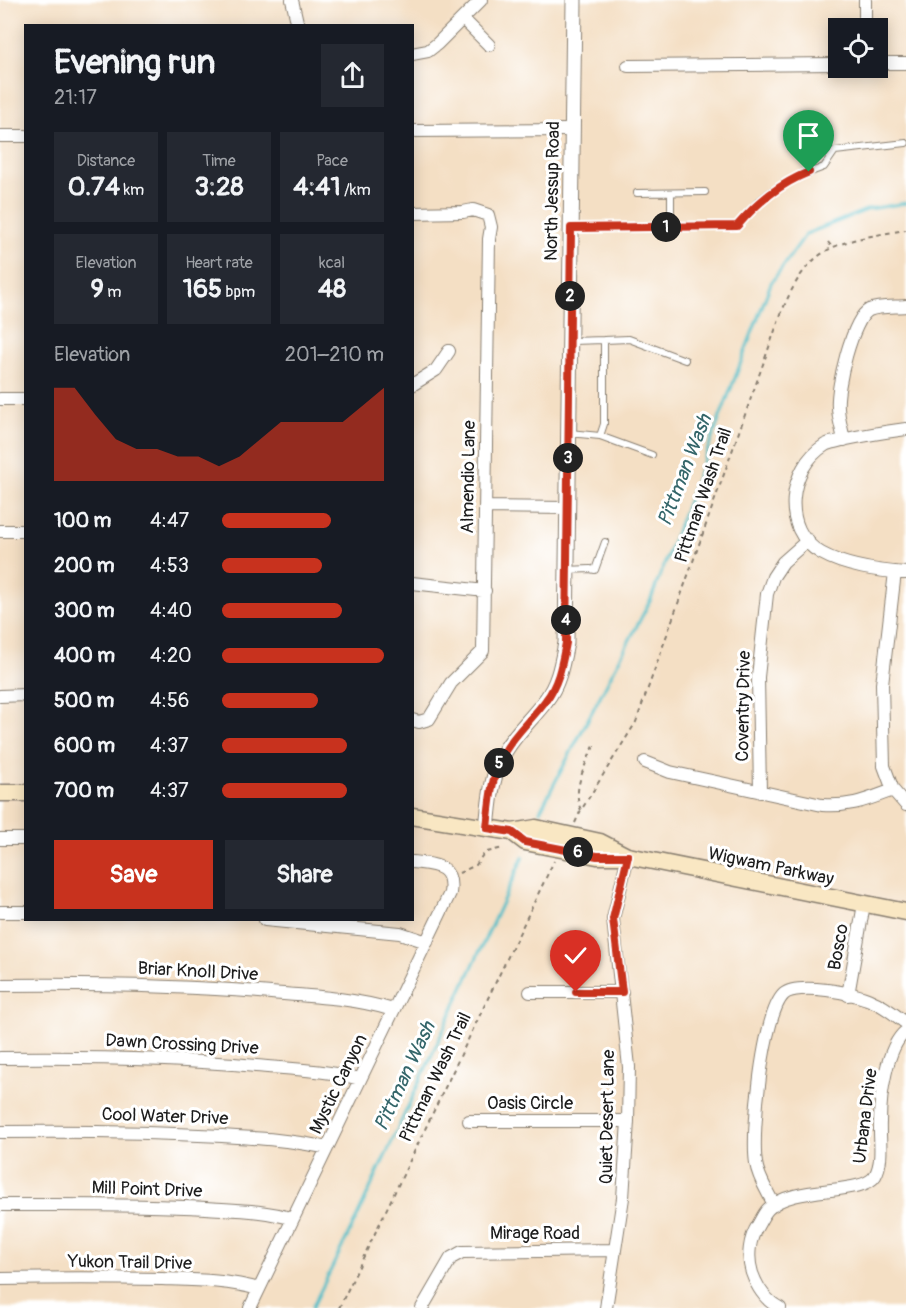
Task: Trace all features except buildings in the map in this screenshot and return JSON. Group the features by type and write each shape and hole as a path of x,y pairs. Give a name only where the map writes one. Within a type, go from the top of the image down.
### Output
{"main road":[{"path":"0,793 24,793"},
{"name":"Wigwam Parkway","path":"414,816 512,832 536,828 569,834 600,842 628,856 906,912"}],"street":[{"path":"292,0 298,24"},
{"path":"414,54 428,51 481,0"},
{"name":"North Jessup Road","path":"487,828 496,770 516,734 547,700 562,665 566,643 574,0"},
{"path":"865,0 865,18"},
{"path":"463,19 489,45"},
{"path":"888,63 906,63"},
{"path":"628,66 828,64"},
{"path":"414,131 572,130"},
{"path":"0,136 24,136"},
{"name":"Almendio Lane","path":"414,213 473,210 488,215 491,227 483,651 451,683 429,719 419,722 414,721"},
{"path":"844,440 837,406 842,374 852,337 862,316 870,309 906,306"},
{"path":"414,384 436,370 449,351"},
{"path":"0,399 24,399"},
{"path":"906,429 859,435 826,444 806,460 796,481 793,501 799,531 818,552 840,563 900,572 882,684 884,766 893,790 906,805"},
{"path":"486,507 567,508"},
{"path":"0,531 24,531"},
{"name":"Coventry Drive","path":"760,792 758,677 767,594 773,577 783,562 808,540"},
{"path":"414,583 485,591"},
{"path":"0,696 24,695"},
{"path":"645,762 670,772 822,805 842,806 860,803 893,790"},
{"path":"0,839 24,839"},
{"name":"Quiet Desert Lane","path":"606,1308 623,1198 628,1121 629,1067 613,919 628,856"},
{"path":"414,862 442,868 450,875"},
{"name":"Mystic Canyon","path":"250,1308 450,893 450,875"},
{"name":"Bosco","path":"848,995 864,904"},
{"path":"0,912 24,912"},
{"path":"276,921 400,933 427,942"},
{"name":"Briar Knoll Drive","path":"0,985 97,984 240,990 346,1000 377,1005 393,1011"},
{"path":"777,1307 764,1296 756,1283 749,1253 752,1235 768,1209 774,1205 756,1163 755,1121 760,1067 775,1009 787,992 793,989 812,988 869,999 906,1023"},
{"path":"530,992 622,992"},
{"name":"Urbana Drive","path":"774,1205 785,1198 803,1193 853,1187 872,1180 878,1170 884,1083 892,1053 900,1036 906,1031"},
{"name":"Dawn Crossing Drive","path":"0,1058 95,1057 168,1060 312,1071 360,1079"},
{"name":"Oasis Circle","path":"469,1121 628,1121"},
{"name":"Cool Water Drive","path":"0,1132 163,1133 240,1137 315,1145 327,1149"},
{"name":"Mill Point Drive","path":"0,1205 117,1204 193,1207 253,1211 293,1219"},
{"name":"Mirage Road","path":"423,1308 451,1258 462,1252 615,1250"},
{"name":"Yukon Trail Drive","path":"0,1279 100,1277 181,1280 234,1284 259,1289"}],"lane":[{"path":"571,228 737,226 759,201 781,185 824,167 835,151 906,143"},
{"path":"637,193 705,192"},
{"path":"671,193 671,227"},
{"path":"569,341 629,339 685,360"},
{"path":"600,436 604,424 604,340"},
{"path":"568,433 600,436 652,455"},
{"path":"567,571 590,568 595,570 605,542"}],"path":[{"name":"Pittman Wash Trail","path":"573,828 581,810 636,722 788,295 798,277 810,262 832,247 849,240 906,230"},
{"path":"828,242 832,247"},
{"path":"581,810 577,801 583,771 596,742"},
{"path":"450,875 476,865 487,852 504,848"},
{"name":"Pittman Wash Trail","path":"339,1308 555,858"}],"waterway":[{"name":"Pittman Wash","path":"540,811 651,599 771,283 806,234 869,209 906,203"},
{"name":"Pittman Wash","path":"312,1308 358,1215 523,857"}],"route":[{"path":"576,992 622,992 613,919 628,856 597,856 525,842 512,832 487,828 496,770 516,734 547,700 562,665 566,643 571,228 737,226 750,210 769,193 809,172"}]}
